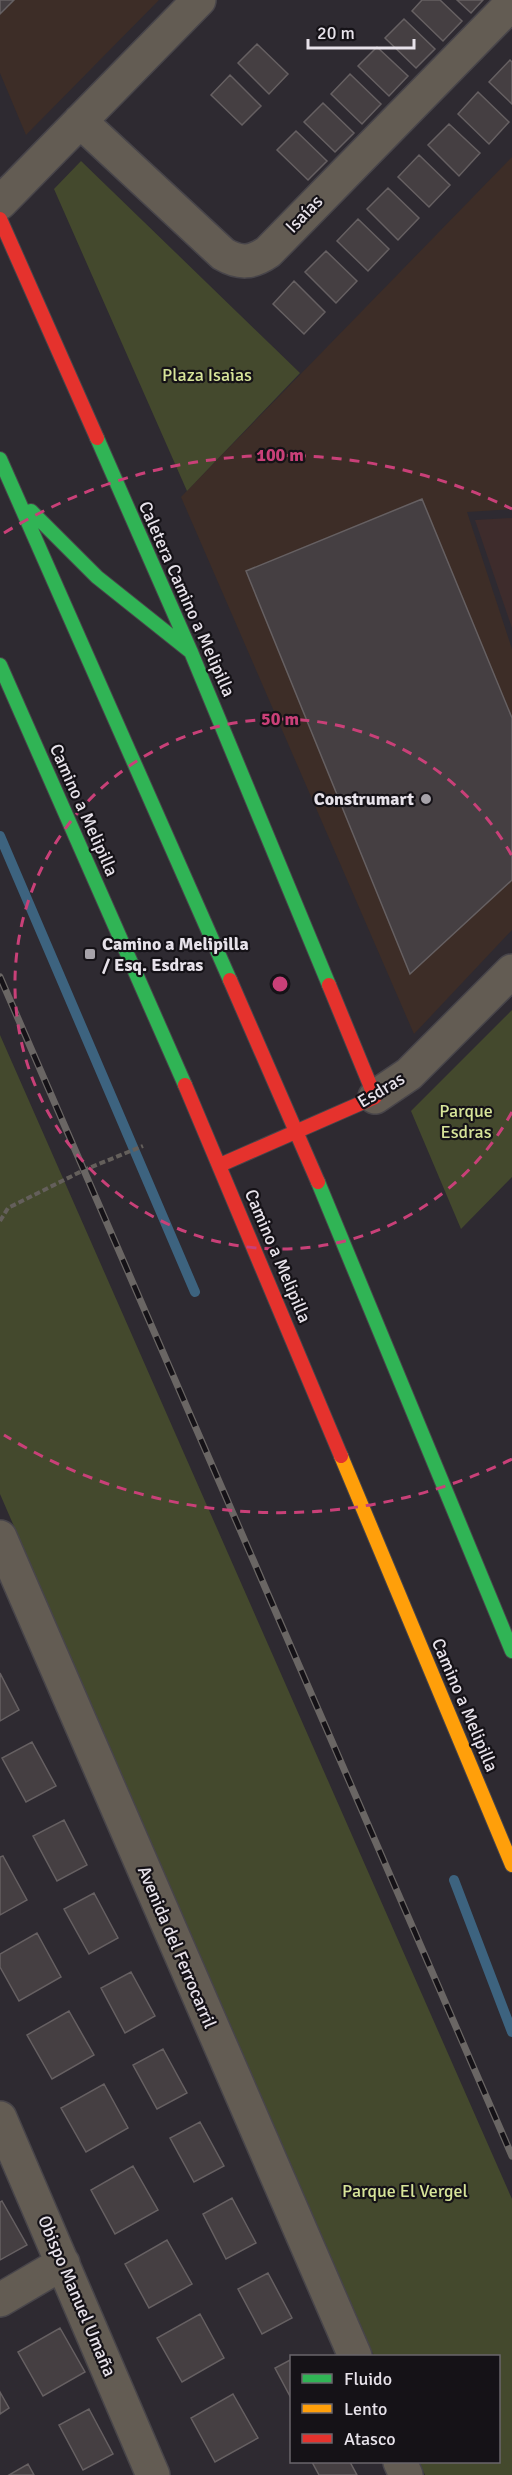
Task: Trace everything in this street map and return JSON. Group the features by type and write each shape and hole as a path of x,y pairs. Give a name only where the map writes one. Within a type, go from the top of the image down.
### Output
{"main road":[{"name":"Caletera Camino a Melipilla","path":"0,219 191,652 375,1097"},
{"path":"0,459 297,1132 512,1651"},
{"path":"16,496 97,577 191,652"},
{"name":"Camino a Melipilla","path":"0,665 220,1165 512,1866"},
{"name":"Esdras","path":"220,1165 375,1097"}],"street":[{"path":"0,203 198,0"},
{"name":"Isaías","path":"80,121 223,254 234,260 246,262 258,259 268,252 512,3"},
{"name":"Esdras","path":"375,1097 410,1074 512,971"},
{"name":"Avenida del Ferrocarril","path":"0,1537 355,2355"},
{"name":"Obispo Manuel Umaña","path":"0,2118 63,2263 143,2471"},
{"path":"0,2300 63,2263"}],"path":[{"path":"0,1221 8,1208 143,1146"}],"shaded area":[{"path":"0,0 159,0 26,135 0,73"},
{"path":"512,157 512,509 467,512 512,649 512,930 414,1034 181,497"},
{"path":"512,518 512,628 475,520"}],"green space":[{"name":"Plaza Isaias","path":"81,161 300,373 187,491 54,189"},
{"name":"Parque Esdras","path":"512,1010 512,1177 461,1229 411,1111"},
{"name":"Parque El Vergel","path":"0,1035 512,2199 512,2475 425,2475 419,2463 500,2463 500,2355 374,2355 0,1494"}],"building":[{"path":"0,0 14,0 0,14"},
{"path":"422,0 440,0 462,21 443,41 412,11"},
{"path":"457,0 483,0 471,13"},
{"path":"404,19 435,49 416,68 385,38"},
{"path":"257,44 288,74 269,94 238,63"},
{"path":"377,47 408,76 389,96 358,66"},
{"path":"510,60 512,62 512,104 489,82"},
{"path":"350,74 381,104 362,124 331,94"},
{"path":"230,75 261,106 242,125 211,95"},
{"path":"478,92 509,122 489,144 458,114"},
{"path":"323,103 354,133 335,152 304,122"},
{"path":"449,124 480,153 459,176 428,145"},
{"path":"296,131 327,161 308,180 277,150"},
{"path":"419,155 450,185 429,207 398,177"},
{"path":"388,188 419,218 398,240 367,209"},
{"path":"358,219 389,249 368,271 337,241"},
{"path":"326,251 357,281 336,303 305,272"},
{"path":"294,281 325,312 304,334 273,304"},
{"name":"Construmart","path":"422,499 512,718 512,880 410,974 246,571"},
{"path":"0,1673 19,1710 0,1721"},
{"path":"32,1742 56,1786 26,1802 2,1758"},
{"path":"64,1820 87,1865 57,1881 33,1836"},
{"path":"3,1856 27,1900 0,1915 0,1857"},
{"path":"94,1893 118,1938 89,1954 64,1909"},
{"path":"37,1933 61,1977 19,2001 0,1967 0,1954"},
{"path":"131,1972 155,2016 125,2033 101,1988"},
{"path":"69,2011 94,2055 52,2079 27,2035"},
{"path":"163,2049 187,2093 157,2109 133,2065"},
{"path":"104,2084 128,2128 86,2152 61,2108"},
{"path":"200,2122 224,2166 194,2182 170,2138"},
{"path":"133,2166 158,2210 115,2234 91,2190"},
{"path":"232,2198 256,2243 226,2259 203,2214"},
{"path":"2,2201 27,2245 0,2260 0,2202"},
{"path":"167,2240 192,2284 149,2308 125,2264"},
{"path":"268,2273 292,2318 262,2334 238,2289"},
{"path":"200,2314 224,2358 182,2382 157,2338"},
{"path":"60,2328 85,2372 43,2396 18,2352"},
{"path":"290,2360 290,2396 275,2368"},
{"path":"0,2392 9,2408 0,2414"},
{"path":"233,2394 258,2438 215,2462 191,2418"},
{"path":"89,2409 113,2454 83,2470 59,2425"},
{"path":"313,2463 351,2463 357,2475 319,2475"},
{"path":"28,2464 34,2475 9,2475"}],"waterway":[{"path":"0,836 195,1292"},
{"path":"454,1880 512,2032"}],"railway":[{"path":"0,977 512,2156"}],"traffic: fast":[{"path":"97,438 191,652 329,985"},
{"path":"0,459 230,980"},
{"path":"31,511 97,577 191,652"},
{"path":"0,665 185,1085"},
{"path":"318,1182 512,1651"}],"traffic: slow":[{"path":"341,1456 512,1865"}],"traffic: jam":[{"path":"0,219 97,438"},
{"path":"230,980 318,1182"},
{"path":"220,1165 375,1097 329,985"},
{"path":"185,1085 341,1456"}],"place":[{"name":"Construmart","path":"426,799"},
{"name":"Camino a Melipilla / Esq. Esdras","path":"90,954"}]}
